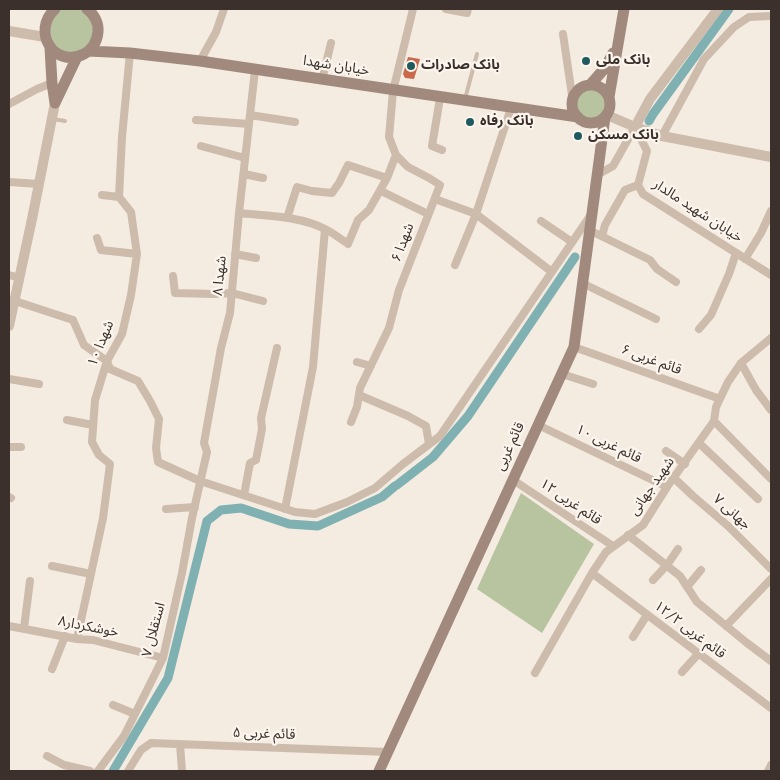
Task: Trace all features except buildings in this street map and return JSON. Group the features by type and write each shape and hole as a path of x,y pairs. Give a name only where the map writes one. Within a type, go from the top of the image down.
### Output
{"main road":[{"path":"55,9 50,13 45,24 45,37 50,48 55,102"},
{"path":"609,97 602,88 590,85 584,86 576,93 572,102 575,113 583,121 594,123 606,116 610,106 609,97 624,9"},
{"path":"50,48 58,54 67,57 77,57 89,51 98,35 98,28 91,11"},
{"path":"590,85 605,68 618,43"},
{"name":"خیابان شهدا","path":"89,51 130,53 200,61 578,117"},
{"path":"55,102 77,57"},
{"name":"قائم غربی","path":"379,771 574,347 606,116"}],"street":[{"path":"200,61 216,32 224,9"},
{"path":"239,213 305,221 325,229 348,244 358,220 369,210 381,191 396,155 389,137 393,90 413,9"},
{"path":"446,9 467,13 468,9"},
{"path":"597,175 613,166 650,99 718,9"},
{"path":"662,136 704,59 734,28 750,17 771,16"},
{"path":"9,31 45,37"},
{"path":"563,34 572,102"},
{"path":"322,80 331,43"},
{"path":"102,195 119,197 122,136 130,53"},
{"name":"شهدا ۸","path":"200,481 207,452 204,443 221,348 230,313 255,70"},
{"path":"9,104 37,88 52,83"},
{"path":"440,98 432,146 442,150"},
{"path":"9,326 55,102"},
{"path":"455,265 476,214 511,108"},
{"path":"250,115 295,122"},
{"path":"606,116 662,136 771,157"},
{"path":"196,120 249,124"},
{"name":"خیابان شهید مالدار","path":"635,127 647,151 638,185 643,194 771,275"},
{"path":"201,146 245,158"},
{"name":"شهدا ۶","path":"351,422 357,407 360,388 389,328 399,290 440,185 408,167 396,155"},
{"path":"287,218 297,187 332,193 348,165 387,178"},
{"path":"244,174 263,178"},
{"path":"9,182 39,184"},
{"path":"602,236 605,225 625,190 638,185"},
{"path":"381,191 428,214"},
{"name":"شهدا ۱۰","path":"78,638 103,518 110,464 99,455 92,442 95,400 107,361 122,334 131,295 137,254 131,212 119,197"},
{"path":"434,199 476,214 552,272"},
{"path":"745,259 761,233 771,211"},
{"path":"14,301 73,320 84,346 107,361 110,369 138,381 159,419 156,448 158,462 200,481 295,512 315,514 375,488 440,436 592,214"},
{"path":"541,221 572,242"},
{"path":"285,509 313,367 325,229"},
{"path":"589,230 650,260 657,269 676,282"},
{"path":"97,238 101,250 137,254"},
{"path":"699,329 711,315 730,274 736,253"},
{"path":"236,254 256,258"},
{"path":"9,275 20,278"},
{"path":"174,276 175,293 232,293 263,300"},
{"path":"582,283 656,319"},
{"name":"شهید جهانی","path":"535,673 606,552 643,525 667,487 714,421 716,406 728,382 741,363 771,338"},
{"name":"قائم غربی ۶","path":"574,347 720,398"},
{"path":"244,495 250,463 256,460 262,429 261,418 277,348"},
{"path":"357,362 371,366"},
{"path":"741,363 756,390 771,410"},
{"path":"562,374 594,384"},
{"path":"9,379 39,384"},
{"path":"359,395 408,416 426,426 429,444"},
{"path":"67,420 93,425"},
{"path":"714,421 771,479"},
{"name":"قائم غربی ۱۰","path":"538,425 667,487"},
{"path":"699,443 758,499"},
{"path":"9,447 22,447"},
{"path":"666,451 685,464"},
{"name":"جهانی ۷","path":"674,478 728,526 771,568"},
{"name":"قائم غربی ۱۲","path":"513,480 613,546"},
{"name":"استقلال ۷","path":"98,771 124,736 162,658 182,573 200,481"},
{"path":"166,509 194,507"},
{"path":"628,535 680,576 697,602 771,660"},
{"path":"653,580 678,549"},
{"path":"52,566 91,574"},
{"path":"687,586 701,570"},
{"name":"قائم غربی ۱۲/۲","path":"592,573 771,708"},
{"path":"726,626 771,579"},
{"path":"24,628 30,581"},
{"path":"633,637 647,614"},
{"name":"خوشکردار۸","path":"9,626 93,640 162,658"},
{"path":"52,669 65,636"},
{"path":"682,672 699,653"},
{"path":"114,706 135,714"},
{"name":"قائم غربی ۵","path":"128,771 141,750 151,743 388,752"},
{"path":"180,744 182,771"},
{"path":"47,756 64,765 90,771"},
{"path":"768,771 771,765"}],"lane":[{"path":"464,101 478,54"},
{"path":"52,118 65,120"}],"green space":[{"path":"61,9 82,9 94,24 93,39 83,51 67,54 54,46 48,24 56,11"},
{"path":"592,87 604,91 608,103 604,115 592,119 580,115 576,103 580,91"},
{"path":"521,493 594,544 542,633 477,589"}],"waterway":[{"path":"649,121 729,9"},
{"path":"397,485 433,457 468,416 575,257"},
{"path":"113,771 168,678 207,521 221,510 241,508 289,524 318,526 382,497 395,486"}],"place":[{"name":"بانک ملی","path":"586,61"},
{"name":"بانک صادرات","path":"411,66"},
{"name":"بانک رفاه","path":"470,122"},
{"name":"بانک مسکن","path":"578,136"}]}
